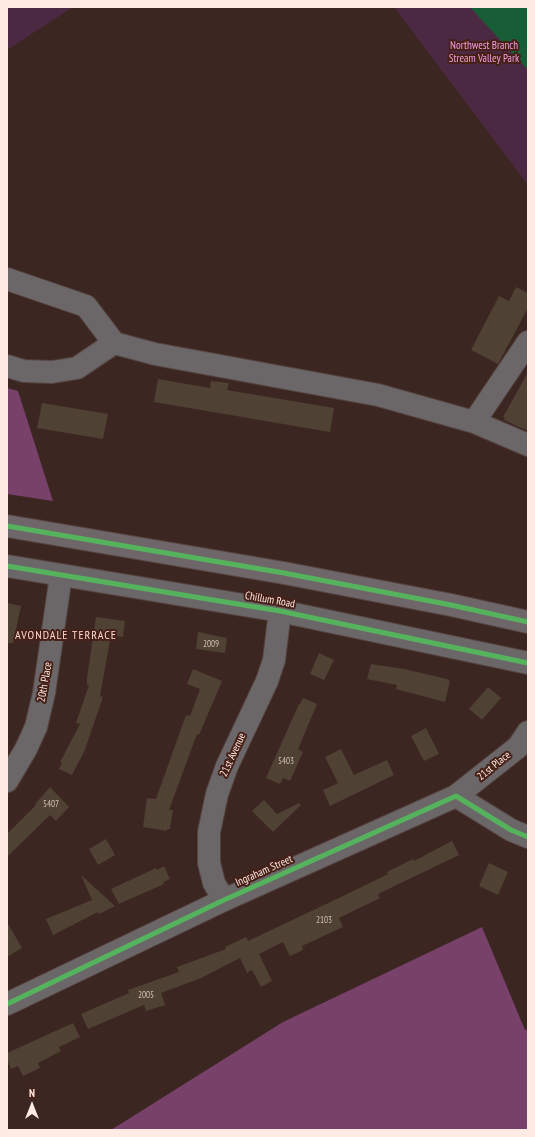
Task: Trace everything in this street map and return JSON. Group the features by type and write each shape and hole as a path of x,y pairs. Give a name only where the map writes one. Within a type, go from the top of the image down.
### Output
{"main road":[{"path":"7,526 284,573 451,605 528,622"}],"street":[{"path":"7,279 86,306 114,343 155,354 378,395 474,422 528,445"},
{"path":"474,422 528,342"},
{"path":"7,366 24,370 52,372 77,368 114,343"},
{"name":"Chillum Road","path":"7,566 280,611 528,663"},
{"name":"20th Place","path":"7,782 26,749 36,727 44,693 61,575"},
{"name":"21st Avenue","path":"224,900 214,884 209,863 210,832 215,802 227,766 267,681 274,660 280,611"},
{"name":"21st Place","path":"456,796 518,747 528,732"},
{"path":"456,796 511,830 528,837"},
{"name":"Ingraham Street","path":"7,1004 224,900 456,796"}],"green space":[{"path":"7,7 73,7 7,50"},
{"name":"Northwest Branch Stream Valley Park","path":"394,7 528,7 528,185"}],"shaded area":[{"path":"470,7 528,7 528,70 479,17"},
{"path":"7,388 18,391 53,501 7,494"},
{"path":"482,927 525,1030 528,1029 528,1130 111,1130 283,1022"}],"building":[{"path":"516,287 528,293 528,308 498,364 471,350 499,296 509,301"},
{"path":"528,372 528,431 504,420 505,418 503,417"},
{"path":"158,379 210,388 211,381 229,383 227,390 334,408 330,432 154,402"},
{"path":"42,403 108,414 103,439 37,428"},
{"path":"7,603 21,606 13,643 7,643"},
{"path":"96,617 125,621 123,637 111,635 100,696 103,697 84,752 72,775 59,769 62,763 60,762 80,724 76,723 89,685 87,685 87,678"},
{"path":"198,632 227,638 225,653 196,649"},
{"path":"319,653 334,660 324,680 310,674"},
{"path":"371,664 404,669 447,679 450,681 445,702 396,689 397,685 367,679"},
{"path":"193,669 222,681 199,735 197,734 169,810 173,810 170,829 167,829 167,831 143,827 147,798 156,799 186,715 190,716 200,689 187,684"},
{"path":"488,687 501,698 482,720 469,709"},
{"path":"303,698 317,704 298,749 303,752 290,781 283,778 280,784 266,778"},
{"path":"426,728 439,754 424,761 411,736"},
{"path":"341,749 354,775 387,760 394,775 330,806 323,790 338,783 325,757"},
{"path":"50,787 69,807 56,821 50,815 7,857 7,834 36,805 35,804"},
{"path":"264,800 277,814 299,803 301,805 273,832 252,811"},
{"path":"106,839 115,855 98,865 89,849"},
{"path":"452,841 459,855 378,894 380,898 339,918 343,927 302,946 303,950 290,956 283,942 259,954 272,981 261,987 252,970 247,973 240,958 201,978 161,993 165,1005 146,1011 144,1005 88,1029 81,1014 129,993 128,990 179,972 177,967 226,949 225,947 246,937 248,941 388,874 387,872 413,859 414,861"},
{"path":"489,863 508,872 498,895 479,886"},
{"path":"164,866 170,879 163,882 164,884 119,904 111,889 156,868 157,870"},
{"path":"81,875 115,906 99,914 98,912 53,935 46,919 92,900"},
{"path":"7,922 22,948 7,957"},
{"path":"73,1023 80,1037 59,1047 61,1051 38,1063 40,1068 23,1076 18,1066 11,1069 7,1059 7,1053"}],"cycle path":[{"path":"7,526 284,573 451,605 528,622"},
{"path":"7,566 280,611 528,663"},
{"path":"7,1004 224,900 456,796 511,830 528,837"}],"district":[{"name":"AVONDALE TERRACE","path":"66,636"}]}
